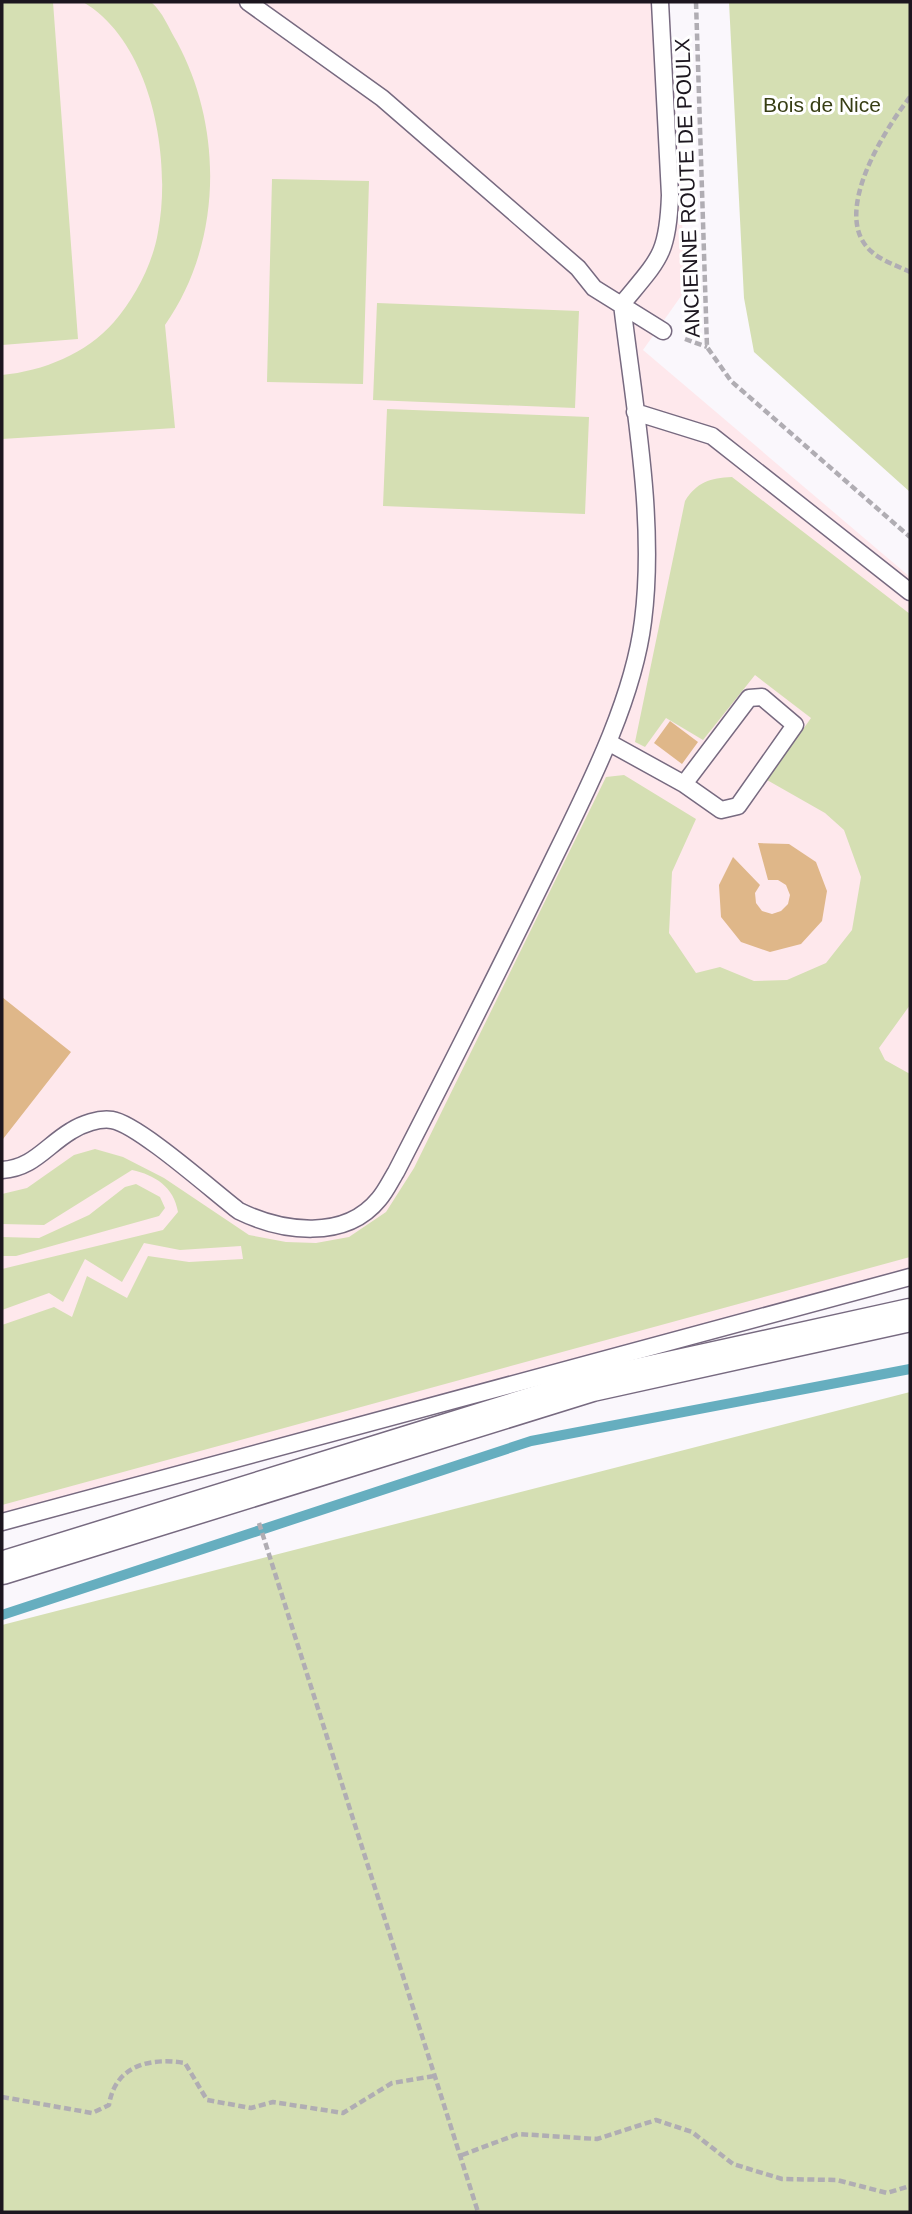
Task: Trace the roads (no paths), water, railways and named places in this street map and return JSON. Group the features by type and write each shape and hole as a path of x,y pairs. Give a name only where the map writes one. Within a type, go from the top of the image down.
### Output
{"street":[{"path":"2,1568 592,1385 910,1315"}],"lane":[{"path":"248,2 382,98 578,268 594,288 663,331"},
{"path":"2,1170 16,1169 36,1160 71,1131 93,1121 112,1120 134,1128 239,1211 258,1220 298,1230 350,1221 365,1212 385,1190 493,983 608,742 633,665 643,623 647,571 635,412 622,304 663,253 669,226 670,195 660,2"},
{"path":"635,412 712,436 910,592"},
{"path":"608,742 684,784 721,810 738,806 795,725 762,697 749,698 684,784"},
{"path":"2,1522 910,1277"}],"waterway":[{"path":"2,1615 531,1441 910,1369"}],"park label":[{"name":"Bois de Nice","path":"822,104"}]}
